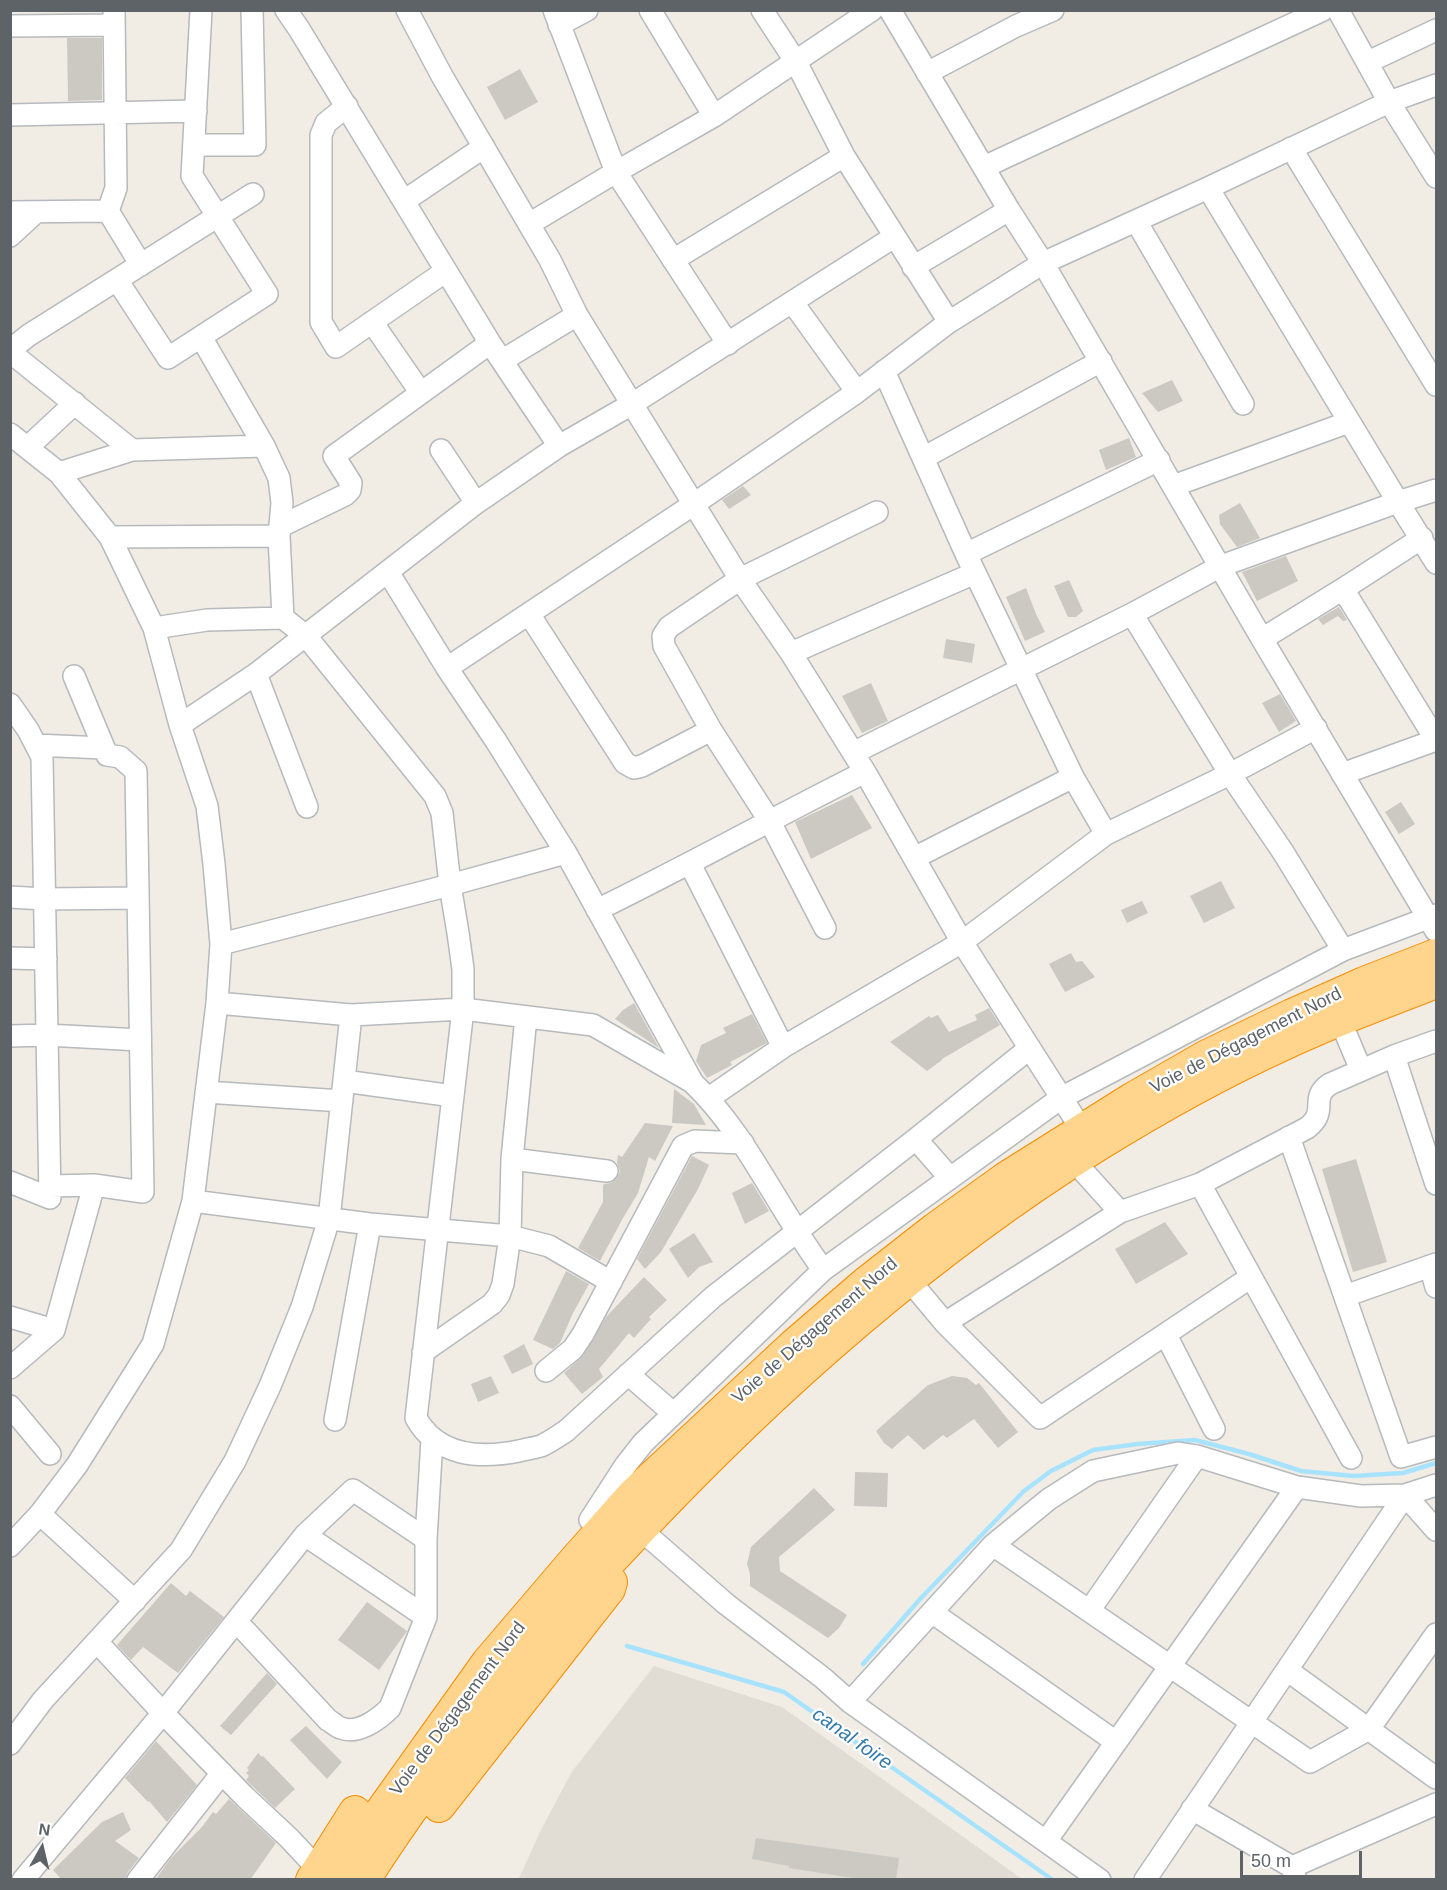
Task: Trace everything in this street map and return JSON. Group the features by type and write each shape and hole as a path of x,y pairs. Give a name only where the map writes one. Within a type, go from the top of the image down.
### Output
{"highway":[{"name":"Voie de Dégagement Nord","path":"322,1876 368,1830 498,1670 634,1494 794,1345 866,1283 1006,1178 1132,1099 1208,1056 1333,997 1437,955"},
{"name":"Voie de Dégagement Nord","path":"364,1880 416,1802 498,1670 563,1611 694,1472 822,1352 962,1239 1097,1145 1214,1079 1285,1043 1437,982"},
{"path":"322,1876 372,1787 521,1592 590,1520 634,1494"},
{"path":"390,1880 434,1812 609,1589 633,1537"}],"street":[{"path":"117,280 168,358 267,294 192,176 201,10"},
{"path":"194,145 255,145 252,10"},
{"path":"286,10 490,343 559,446"},
{"path":"587,10 557,18 616,172 728,344"},
{"path":"650,10 714,116"},
{"path":"762,10 796,62 844,156 950,322"},
{"path":"529,224 714,116 872,10"},
{"path":"590,1520 643,1443 823,1269 1061,1098 1343,950 1434,921 1342,774 1101,361 890,10"},
{"path":"927,73 1013,18 1053,10"},
{"path":"984,167 1323,10"},
{"path":"1338,10 1389,102 1437,177"},
{"path":"410,11 442,76 550,260 577,315 740,579 791,653 865,772 963,942 1082,1130"},
{"path":"10,26 114,18 116,188 108,211"},
{"path":"1368,62 1437,30"},
{"path":"447,668 694,504 857,392 950,322 1043,263 1208,189 1389,102 1437,85"},
{"path":"346,106 326,123 321,135 321,322 336,347 446,271"},
{"path":"10,115 196,111"},
{"path":"404,201 484,147"},
{"path":"1291,148 1437,385"},
{"path":"674,260 844,156"},
{"path":"1208,189 1437,563"},
{"path":"132,450 10,351 29,335 254,194"},
{"path":"913,267 1009,210"},
{"path":"10,212 108,211"},
{"path":"108,211 141,265"},
{"path":"10,236 36,212"},
{"path":"1136,221 1243,404"},
{"path":"180,725 256,674 476,503 559,446 632,404 894,237"},
{"path":"793,303 857,392"},
{"path":"503,360 577,315"},
{"path":"372,322 421,393"},
{"path":"201,337 264,446 279,478 282,503 280,531 283,618"},
{"path":"110,537 280,531 350,490 351,483 334,456 490,343"},
{"path":"923,458 1101,361"},
{"path":"884,371 970,563 1073,777 1106,834"},
{"path":"28,447 75,404"},
{"path":"1173,486 1349,422"},
{"path":"10,434 59,473 110,537 154,628 180,725 207,806 221,944 217,1003 193,1201 153,1344 77,1465 40,1514 10,1546"},
{"path":"59,473 132,450 264,446"},
{"path":"441,450 476,503"},
{"path":"791,653 970,563 1159,460"},
{"path":"853,753 1132,614 1221,566 1437,490"},
{"path":"825,928 769,820 711,730 664,646 663,636 669,627 740,579 877,512"},
{"path":"1262,639 1422,538"},
{"path":"388,572 566,853 693,1083"},
{"path":"1342,774 1436,740 1343,589"},
{"path":"529,614 625,763 634,768 642,766 711,730"},
{"path":"1132,614 1230,774 1283,852 1343,950"},
{"path":"154,628 207,620 283,618 306,636 435,796 442,813 463,969 463,1009 416,1418 422,1430 432,1439 453,1451 480,1455 510,1452 541,1446 566,1431 713,1297 1030,1048"},
{"path":"256,674 307,807"},
{"path":"50,1186 94,1185 143,1192 135,771 120,757 106,755 74,676"},
{"path":"10,704 28,730 42,757 50,1198 10,1182"},
{"path":"709,1098 783,1047 963,942 1106,834 1230,774 1316,728"},
{"path":"36,745 103,748"},
{"path":"597,910 865,772"},
{"path":"914,858 1073,777"},
{"path":"221,944 566,853"},
{"path":"690,864 783,1047"},
{"path":"10,897 138,898"},
{"path":"10,958 46,959"},
{"path":"217,1003 351,1015 463,1009 593,1025 693,1083 709,1098 743,1143 796,1231 823,1269"},
{"path":"10,1744 43,1700 182,1550 235,1461 270,1386 302,1306 329,1219 351,1015"},
{"path":"423,1352 492,1304 503,1284 510,1236 512,1159 526,1017"},
{"path":"1340,1020 1361,1070"},
{"path":"10,1036 47,1035 140,1040"},
{"path":"945,1323 1120,1212 1200,1184 1314,1122 1319,1116 1319,1096 1330,1084 1394,1056 1437,1041"},
{"path":"1394,1056 1437,1184"},
{"path":"206,1092 343,1091 453,1096"},
{"path":"1289,1137 1401,1457 1437,1447"},
{"path":"916,1139 950,1178"},
{"path":"546,1371 573,1349 584,1334 683,1146 695,1140 743,1143"},
{"path":"512,1159 607,1171"},
{"path":"1074,1161 1120,1212"},
{"path":"1200,1184 1351,1458"},
{"path":"10,1368 54,1330 94,1185"},
{"path":"193,1201 370,1224 510,1236 549,1246 611,1282"},
{"path":"334,1420 370,1224"},
{"path":"1345,1296 1433,1265 1437,1287"},
{"path":"909,1280 945,1323 1040,1418 1251,1277"},
{"path":"10,1317 54,1330"},
{"path":"1166,1335 1214,1429"},
{"path":"628,1374 673,1413"},
{"path":"10,1407 50,1455"},
{"path":"237,1622 328,1720 341,1729 366,1726 390,1708 426,1617 426,1539 432,1439"},
{"path":"850,1702 993,1545 1049,1499 1093,1470 1178,1453 1197,1456 1297,1487 1361,1496 1405,1495 1437,1485"},
{"path":"1089,1611 1197,1456"},
{"path":"1046,1841 1297,1487"},
{"path":"23,1880 163,1713 305,1535 353,1490 426,1539"},
{"path":"1405,1495 1437,1530"},
{"path":"1145,1880 1405,1495"},
{"path":"40,1514 135,1601"},
{"path":"305,1535 426,1617"},
{"path":"633,1537 726,1604 823,1678 850,1702 1100,1880"},
{"path":"993,1545 1310,1762 1369,1730 1429,1660 1437,1634"},
{"path":"933,1613 1116,1742"},
{"path":"97,1642 163,1713 289,1838 322,1876"},
{"path":"1287,1670 1437,1778"},
{"path":"138,1880 222,1773"},
{"path":"1192,1809 1294,1874 1437,1804"}],"shaded area":[{"path":"654,1666 782,1707 1022,1879 518,1880 571,1773"}],"building":[{"path":"67,38 102,38 102,100 68,101"},
{"path":"520,69 538,102 505,120 487,87"},
{"path":"1172,380 1183,401 1158,412 1142,393"},
{"path":"1129,438 1136,457 1106,470 1099,450"},
{"path":"743,486 751,495 729,509 722,500"},
{"path":"1240,503 1260,538 1237,547 1220,524 1219,515"},
{"path":"1286,556 1298,581 1257,601 1242,572"},
{"path":"1069,580 1083,611 1076,617 1068,617 1054,586"},
{"path":"1026,588 1045,632 1025,641 1006,597"},
{"path":"1339,607 1347,620 1343,621 1338,616 1323,625 1318,619"},
{"path":"946,639 975,644 972,663 943,658"},
{"path":"871,683 888,721 862,733 842,696"},
{"path":"1280,694 1296,721 1279,732 1262,703"},
{"path":"852,795 872,828 811,859 795,822"},
{"path":"1401,802 1415,824 1399,834 1385,812"},
{"path":"1221,881 1235,908 1204,923 1190,896"},
{"path":"1142,901 1148,913 1127,923 1121,910"},
{"path":"1071,953 1076,962 1082,961 1095,977 1065,992 1049,964"},
{"path":"634,1003 659,1048 615,1019"},
{"path":"989,1008 1000,1025 942,1059 927,1071 890,1042 929,1016 931,1018 938,1015 949,1032 977,1020 975,1015"},
{"path":"752,1014 767,1043 730,1062 732,1065 707,1078 696,1061 701,1045 726,1033 723,1028"},
{"path":"674,1089 694,1104 706,1125 672,1123"},
{"path":"645,1123 673,1126 655,1161 649,1157 638,1193 600,1261 578,1248 603,1202 604,1184 611,1183 620,1172 617,1163 618,1155 622,1157"},
{"path":"692,1156 709,1165 698,1189 661,1252 645,1269 637,1259"},
{"path":"1356,1159 1387,1262 1353,1272 1322,1169"},
{"path":"752,1183 769,1211 745,1224 732,1193"},
{"path":"1165,1222 1188,1254 1136,1284 1115,1249"},
{"path":"694,1233 713,1262 699,1267 688,1278 669,1249"},
{"path":"566,1271 589,1284 560,1343 553,1349 533,1340"},
{"path":"644,1277 667,1300 649,1317 651,1319 634,1338 629,1333 599,1369 603,1377 582,1394 564,1373 583,1356 606,1317"},
{"path":"524,1344 533,1364 512,1374 503,1356"},
{"path":"491,1376 499,1393 478,1402 471,1384"},
{"path":"952,1376 967,1378 976,1385 979,1383 1018,1432 998,1448 974,1419 947,1438 943,1435 924,1450 908,1435 892,1449 884,1443 876,1431 928,1385"},
{"path":"855,1472 888,1473 887,1507 854,1506"},
{"path":"814,1488 835,1510 779,1557 780,1571 847,1615 839,1628 828,1638 750,1586 747,1564 751,1547"},
{"path":"171,1583 186,1596 190,1591 224,1617 178,1673 143,1647 131,1660 117,1645"},
{"path":"367,1602 407,1631 379,1670 338,1640"},
{"path":"267,1673 277,1684 231,1735 220,1726"},
{"path":"306,1726 342,1762 327,1779 290,1740"},
{"path":"156,1741 197,1785 167,1822 125,1778"},
{"path":"258,1753 295,1789 275,1808 246,1780 249,1776 246,1773 249,1770 247,1768"},
{"path":"229,1799 276,1843 250,1880 155,1880 171,1858 202,1827 213,1812 216,1814"},
{"path":"123,1812 131,1830 115,1841 139,1858 125,1880 62,1880 53,1870 102,1822"},
{"path":"756,1838 899,1858 896,1880 866,1880 789,1868 789,1866 752,1859"}],"waterway":[{"path":"863,1664 921,1598 1024,1491 1051,1471 1093,1450 1195,1440 1301,1471 1354,1476 1403,1473 1436,1463"},
{"name":"canal foire","path":"627,1646 784,1692 1053,1880"}]}
